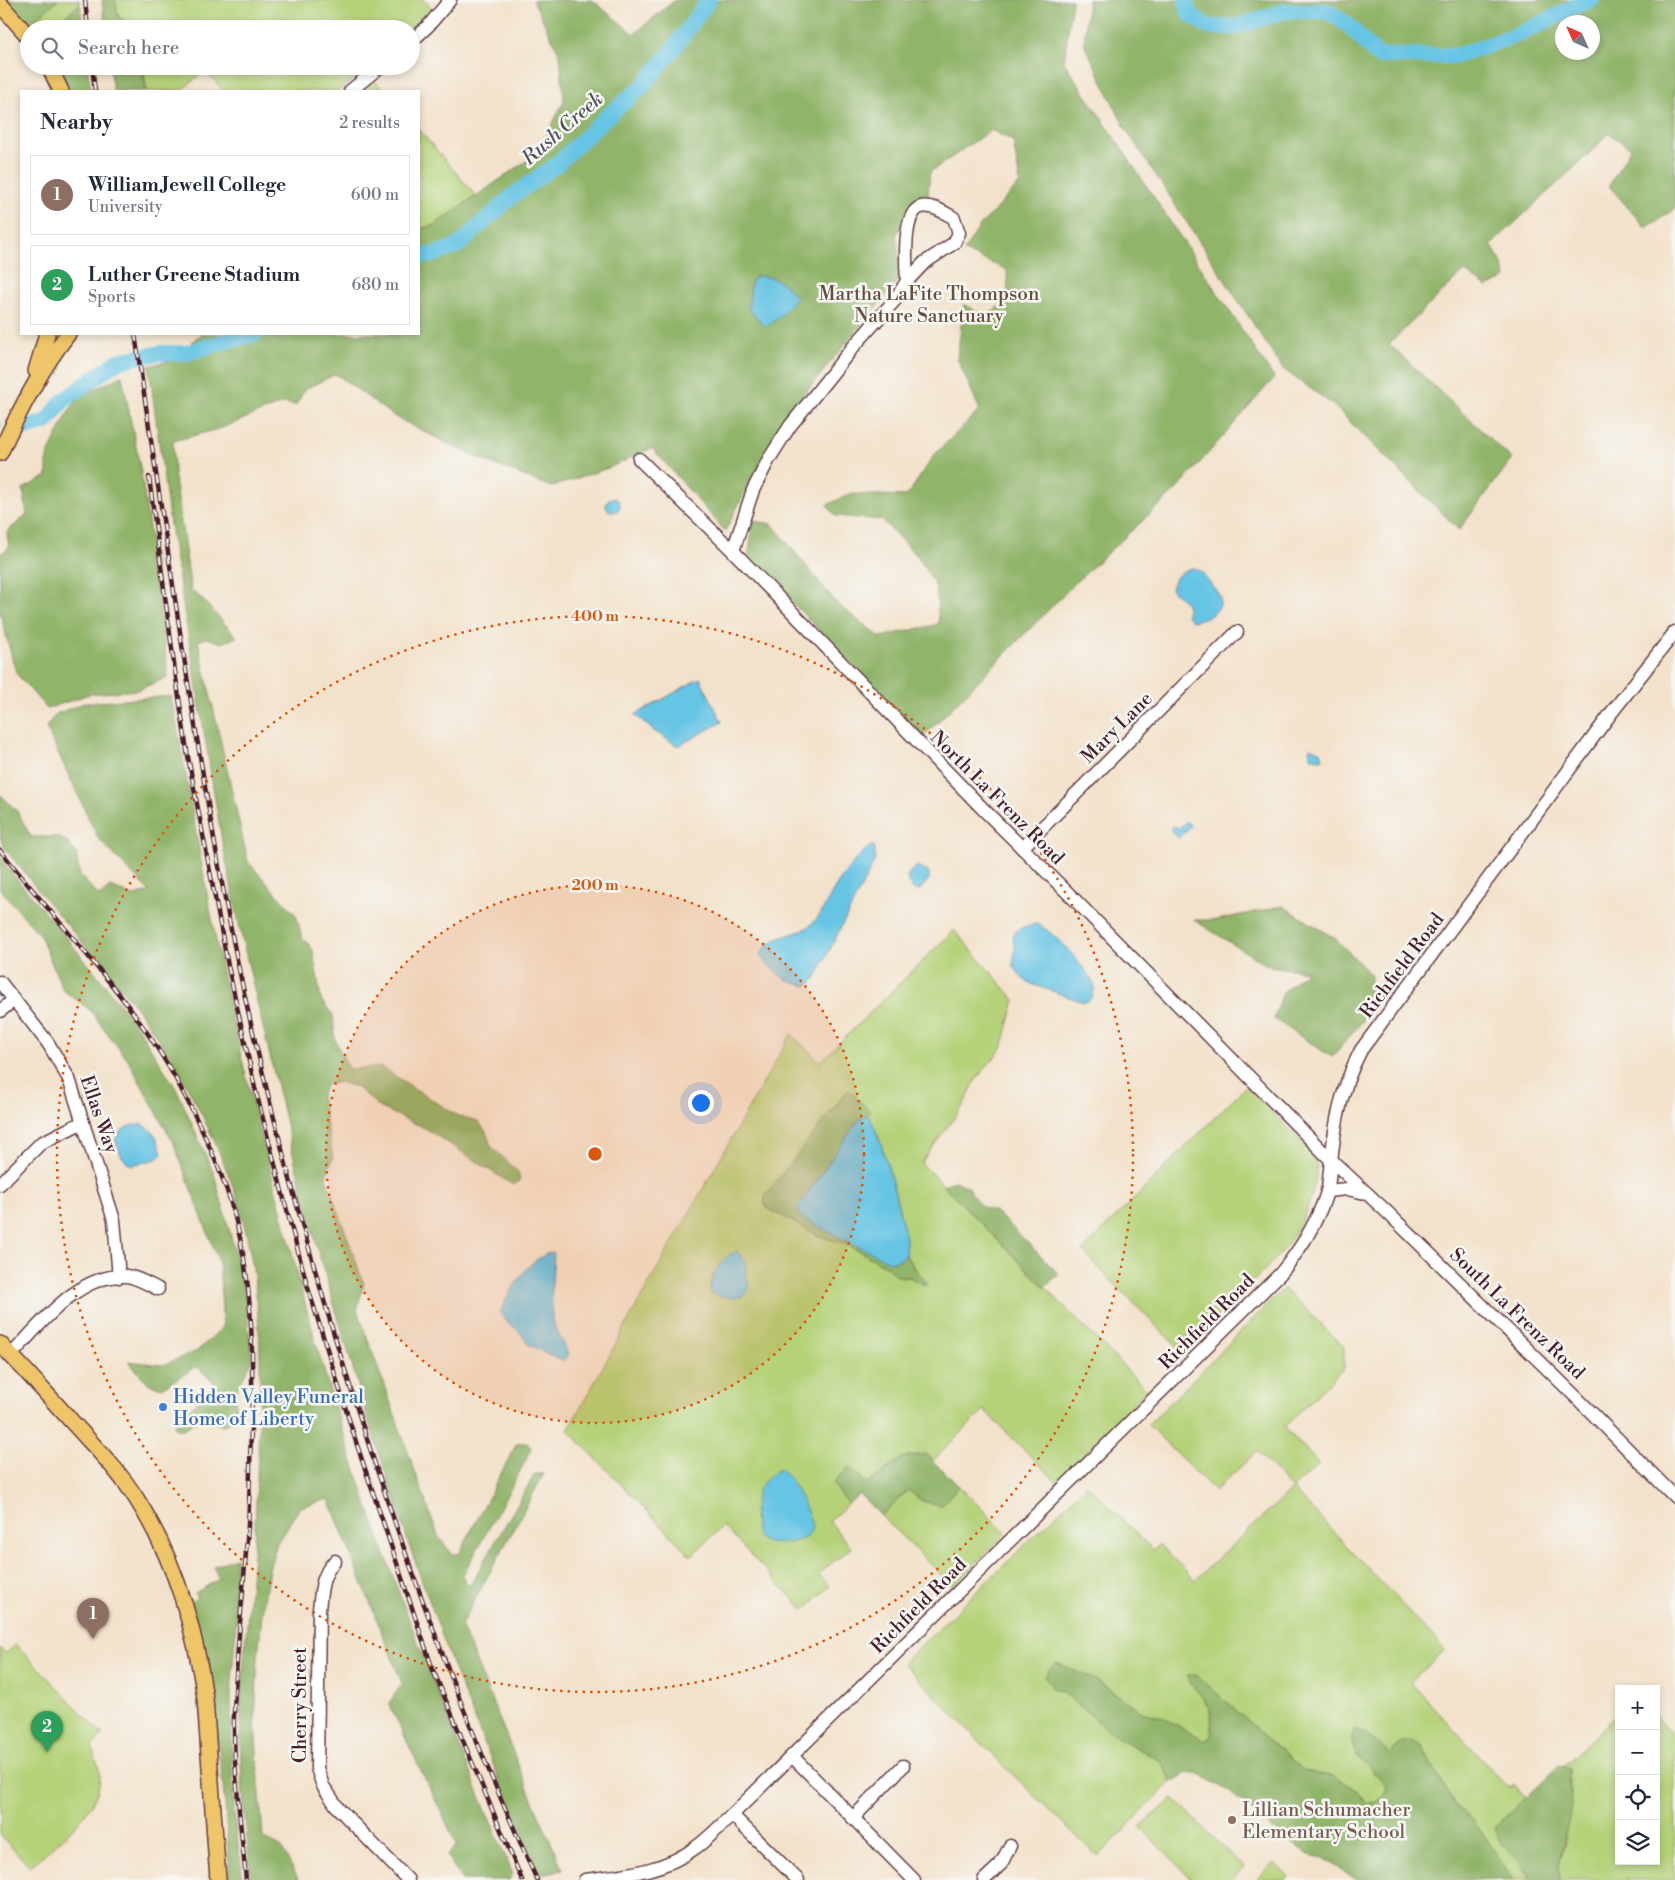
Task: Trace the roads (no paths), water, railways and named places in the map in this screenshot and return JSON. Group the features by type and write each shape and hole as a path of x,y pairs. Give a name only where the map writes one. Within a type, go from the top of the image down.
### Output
{"main road":[{"path":"0,4 20,27"},
{"path":"53,75 61,90"},
{"path":"31,389 47,335"},
{"path":"0,453 31,389 50,357 67,335"},
{"path":"0,1344 109,1462 136,1498 166,1554 189,1616 196,1643 205,1698 218,1880"}],"street":[{"path":"420,34 450,0"},
{"path":"351,90 370,75"},
{"path":"733,550 753,490 769,459 790,426 854,346 895,300 907,281 924,264 954,243 959,232 954,218 932,208 921,206 913,211 908,235 907,281"},
{"name":"North La Frenz Road","path":"640,459 733,550 1022,848 1331,1160"},
{"name":"Mary Lane","path":"1022,848 1237,632"},
{"name":"Richfield Road","path":"585,1880 621,1878 678,1858 694,1849 732,1815 1280,1274 1302,1247 1311,1232 1327,1191 1340,1103 1345,1084 1361,1050 1612,712 1675,632"},
{"name":"Ellas Way","path":"0,982 48,1043 72,1086 114,1220 119,1276"},
{"path":"0,1011 14,1000"},
{"path":"0,1184 41,1143 83,1122"},
{"name":"South La Frenz Road","path":"1331,1160 1577,1398 1675,1497"},
{"path":"1327,1191 1346,1189 1367,1194"},
{"path":"11,1355 74,1292 89,1284 119,1276 138,1278 158,1289"},
{"name":"Cherry Street","path":"335,1561 327,1569 321,1585 317,1768 323,1786 338,1808 408,1880"},
{"path":"792,1756 914,1880"},
{"path":"853,1818 903,1766"},
{"path":"732,1815 798,1880"},
{"path":"984,1880 1001,1864 1010,1846"}],"water":[{"path":"755,276 769,277 779,281 796,297 779,318 765,327 749,309 751,284"},
{"path":"613,498 618,500 620,505 618,510 613,512 608,510 606,505 608,500"},
{"path":"1193,568 1201,571 1220,596 1220,602 1219,607 1212,614 1192,621 1187,616 1187,606 1171,589 1179,575 1185,570"},
{"path":"700,678 722,722 678,746 654,731 635,715"},
{"path":"1310,747 1321,752 1323,758 1312,758 1309,751"},
{"path":"1186,821 1191,826 1179,838 1171,831 1171,828 1173,826 1179,828"},
{"path":"873,845 875,848 875,860 815,979 807,986 793,983 781,976 760,956 763,949 768,944 802,930 813,923 857,858"},
{"path":"918,866 929,873 929,879 920,890 914,890 909,885 907,876"},
{"path":"1036,924 1043,927 1061,942 1086,971 1095,987 1092,997 1088,1001 1083,1002 1032,984 1023,979 1013,965 1015,950 1013,935 1026,926"},
{"path":"867,1115 878,1136 884,1154 906,1238 905,1255 901,1259 890,1262 802,1218 798,1211 798,1207 857,1122"},
{"path":"142,1124 156,1136 162,1154 157,1159 132,1165 127,1163 121,1155 115,1140 120,1132 126,1128"},
{"path":"737,1251 745,1262 749,1289 747,1293 743,1296 732,1298 711,1293 711,1282 717,1269 727,1257"},
{"path":"554,1253 552,1306 554,1324 568,1356 562,1361 528,1344 520,1332 504,1319 501,1314 504,1303 527,1268 545,1254"},
{"path":"780,1469 799,1495 808,1513 812,1527 806,1537 789,1543 774,1543 762,1540 758,1537 755,1528 755,1507 758,1491 770,1475"}],"waterway":[{"name":"Rush Creek","path":"420,256 432,255 458,246 511,197 557,164 605,118 642,87 674,48 709,0"},
{"name":"Rush Creek","path":"1186,0 1189,14 1209,27 1236,27 1284,11 1327,11 1347,24 1378,56 1456,56 1520,34 1584,2 1592,0"},
{"name":"Rush Creek","path":"22,429 46,422 63,401 118,361 160,353 187,353 251,335"}],"railway":[{"path":"85,0 87,20"},
{"path":"93,75 95,90"},
{"path":"135,335 182,645 215,843 233,942 275,1123 344,1367 397,1528 425,1608 494,1784 537,1880"},
{"path":"149,477 188,757 228,966 255,1088 290,1222 308,1288 357,1445 433,1670 522,1880"},
{"path":"0,850 123,1000 167,1064 210,1148 226,1187 238,1228 248,1284 252,1340 249,1513 236,1667 234,1714 236,1776 246,1880"}],"place":[{"name":"Hidden Valley Funeral Home of Liberty","path":"163,1407"},
{"name":"William Jewell College","path":"93,1639"},
{"name":"Luther Greene Stadium","path":"47,1752"},
{"name":"Lillian Schumacher Elementary School","path":"1232,1820"}],"park label":[{"name":"Martha LaFite Thompson Nature Sanctuary","path":"929,304"}]}
